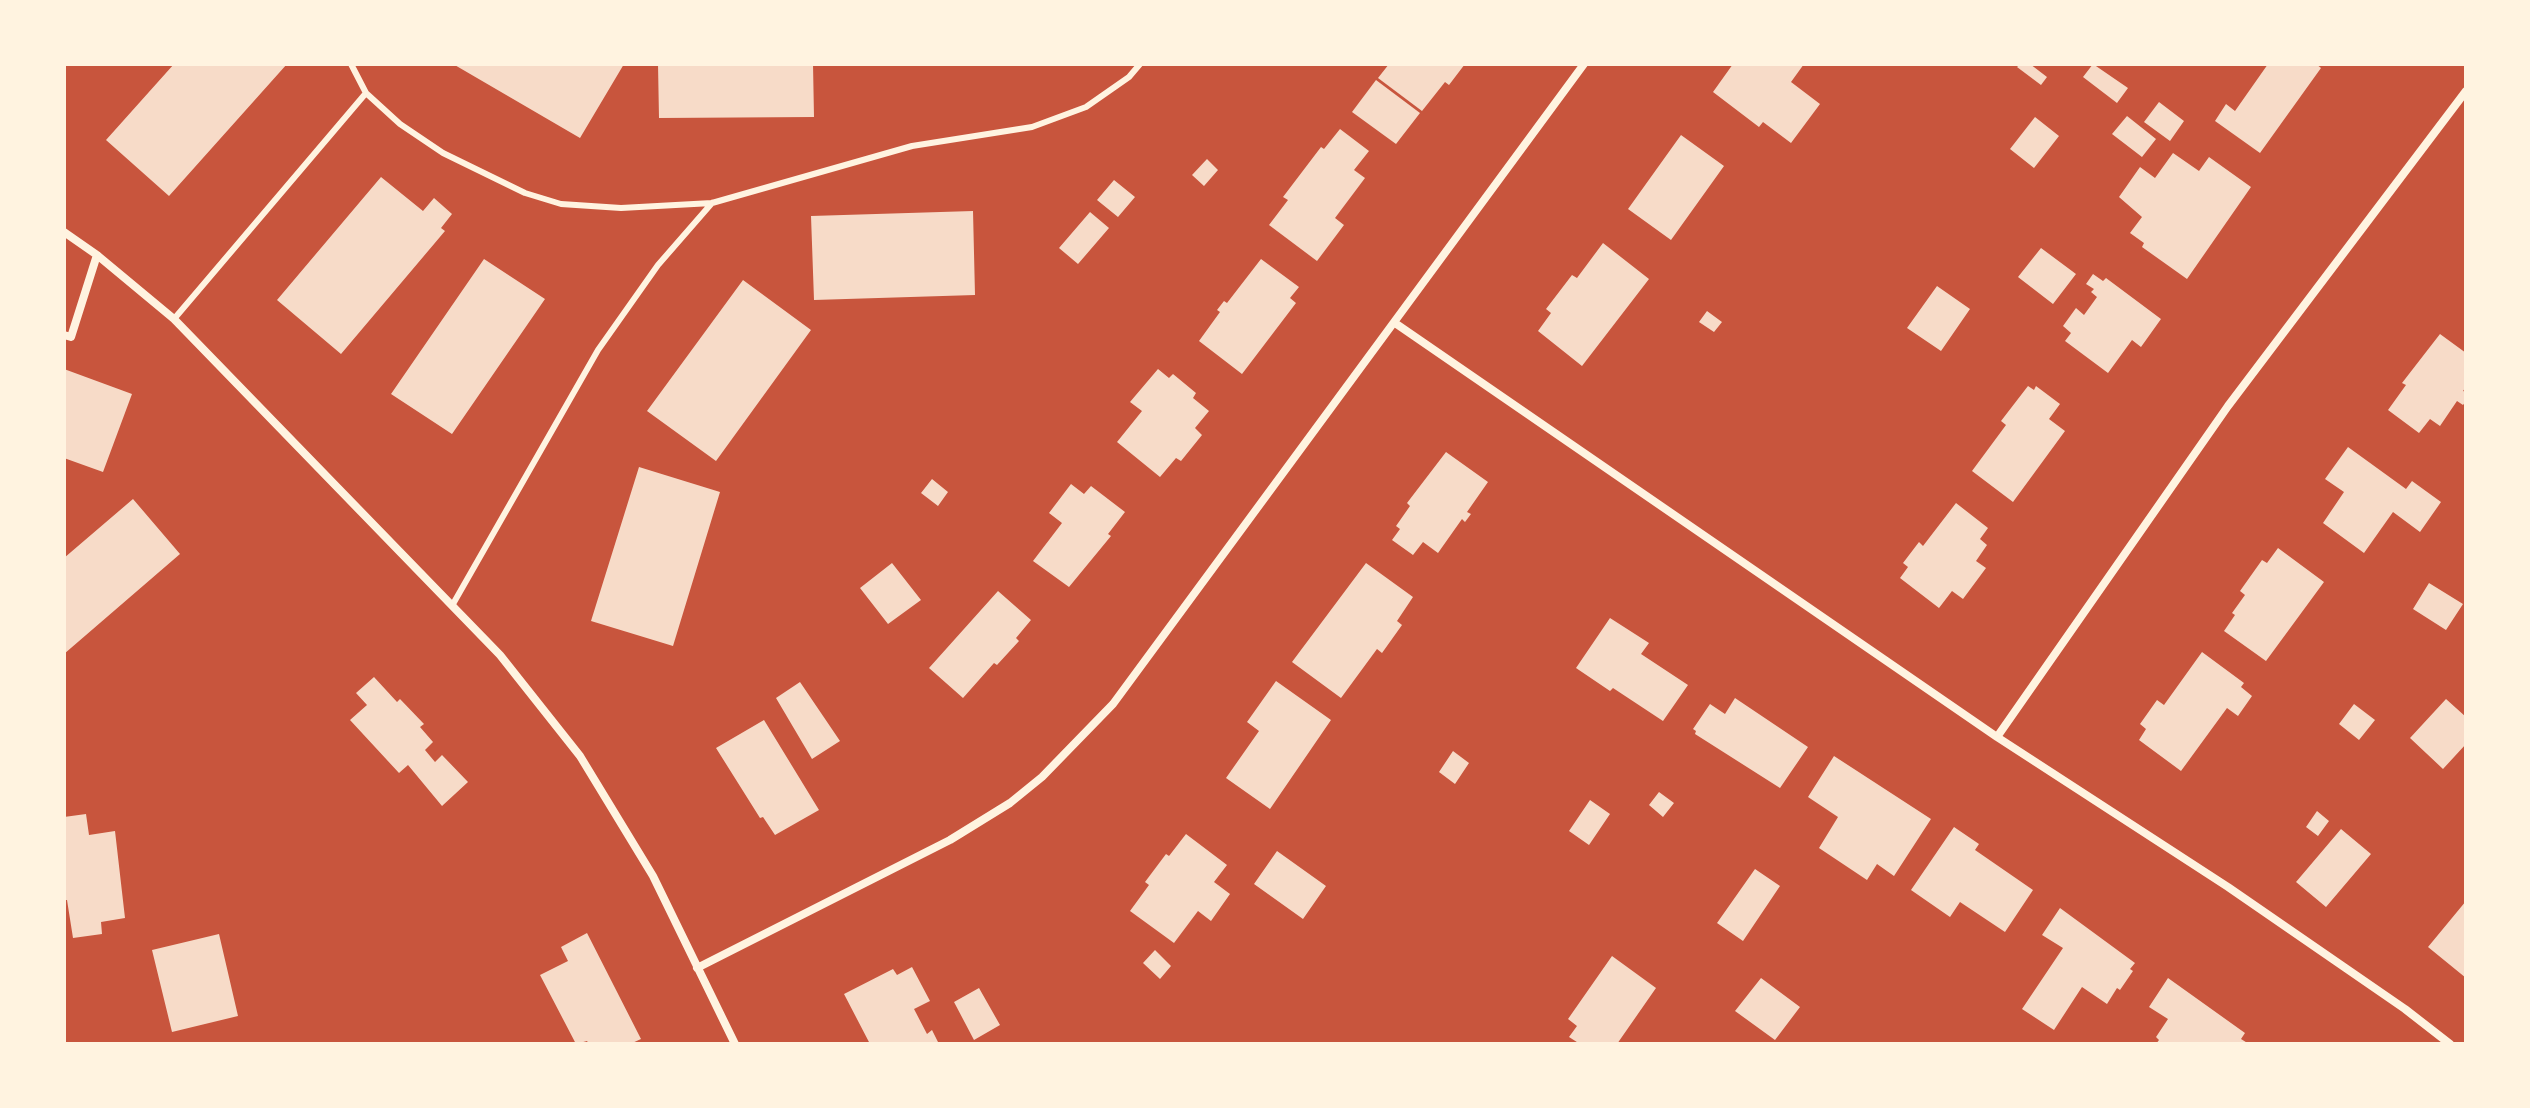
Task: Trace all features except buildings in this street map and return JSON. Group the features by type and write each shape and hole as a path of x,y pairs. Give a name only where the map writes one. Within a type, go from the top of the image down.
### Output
{"street":[{"path":"697,968 950,840 1010,803 1042,777 1113,704 1584,64"},
{"path":"1997,737 2228,406 2466,91"},
{"path":"64,232 97,255 174,319 500,655 580,756 653,876 735,1044"},
{"path":"64,335 71,337 97,255"},
{"path":"1395,323 1997,737 2240,895 2405,1009 2450,1044"}],"lane":[{"path":"351,64 366,93 400,124 443,153 525,193 561,204 606,207 712,203 912,146 1032,127 1086,107 1129,77 1140,64"},
{"path":"174,319 366,93"},
{"path":"453,604 598,350 658,265 712,203"}]}
